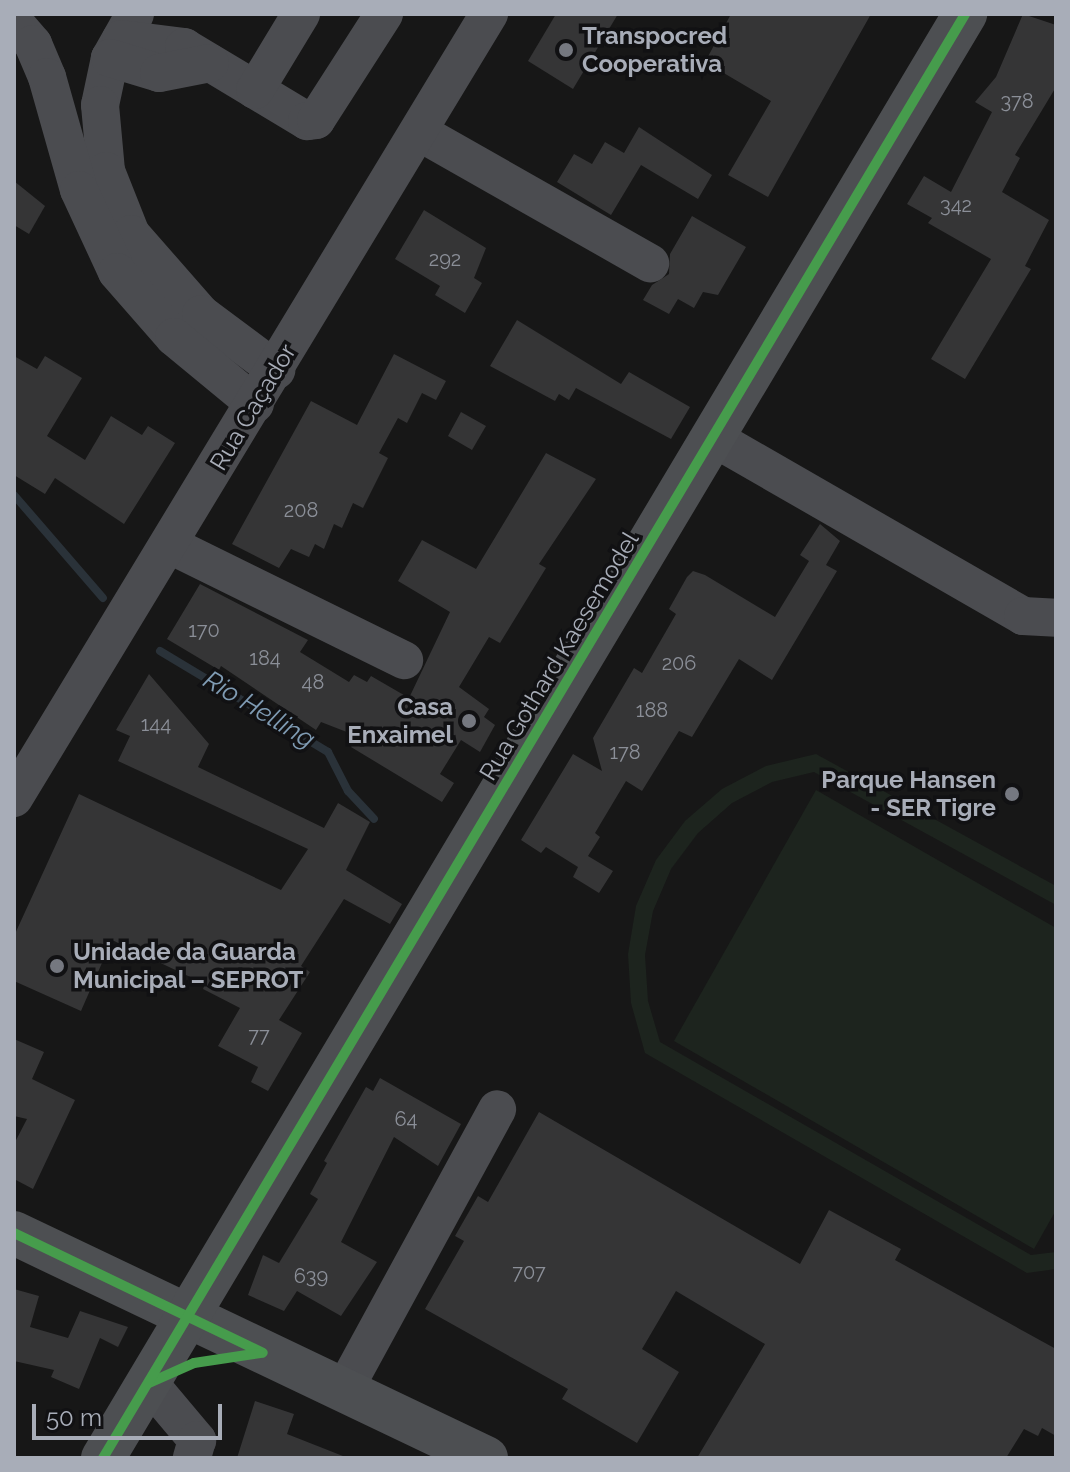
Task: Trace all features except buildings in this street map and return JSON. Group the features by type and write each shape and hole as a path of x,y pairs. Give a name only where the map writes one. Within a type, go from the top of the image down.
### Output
{"main road":[{"name":"Rua Gothard Kaesemodel","path":"103,1458 965,14"},
{"path":"14,1233 486,1458"},
{"path":"149,1383 194,1363 263,1353"}],"street":[{"path":"255,90 301,14"},
{"path":"276,370 201,314 131,234 106,171 100,105 122,37 171,42 307,121 316,120 384,14"},
{"name":"Rua Caçador","path":"14,798 489,14"},
{"path":"14,22 33,44 47,77 79,190 117,272 174,337 255,404"},
{"path":"419,132 650,263"},
{"path":"712,437 1023,616 1056,618"},
{"path":"170,545 404,660"},
{"path":"343,1392 497,1109"},
{"path":"149,1383 197,1440 192,1458"}],"shaded area":[{"path":"816,754 1056,886 1056,905 814,772 772,782 732,803 698,833 671,869 653,911 645,955 648,1001 660,1042 1031,1255 1056,1252 1056,1269 1027,1273 645,1053 631,1003 628,954 636,906 656,860 685,821 722,789 766,766"},
{"path":"816,790 1056,928 1056,1210 1034,1249 674,1041"}],"waterway":[{"name":"Rio Helling","path":"14,495 103,598"},
{"name":"Rio Helling","path":"160,651 328,752 348,791 374,819"}],"cycle path":[{"path":"103,1458 965,14"},
{"path":"14,1233 263,1353"},
{"path":"149,1383 194,1363 260,1353"}],"place":[{"name":"Transpocred Cooperativa","path":"566,50"},
{"name":"Casa Enxaimel","path":"469,721"},
{"name":"Parque Hansen - SER Tigre","path":"1012,794"},
{"name":"Unidade da Guarda Municipal – SEPROT","path":"57,966"}]}
